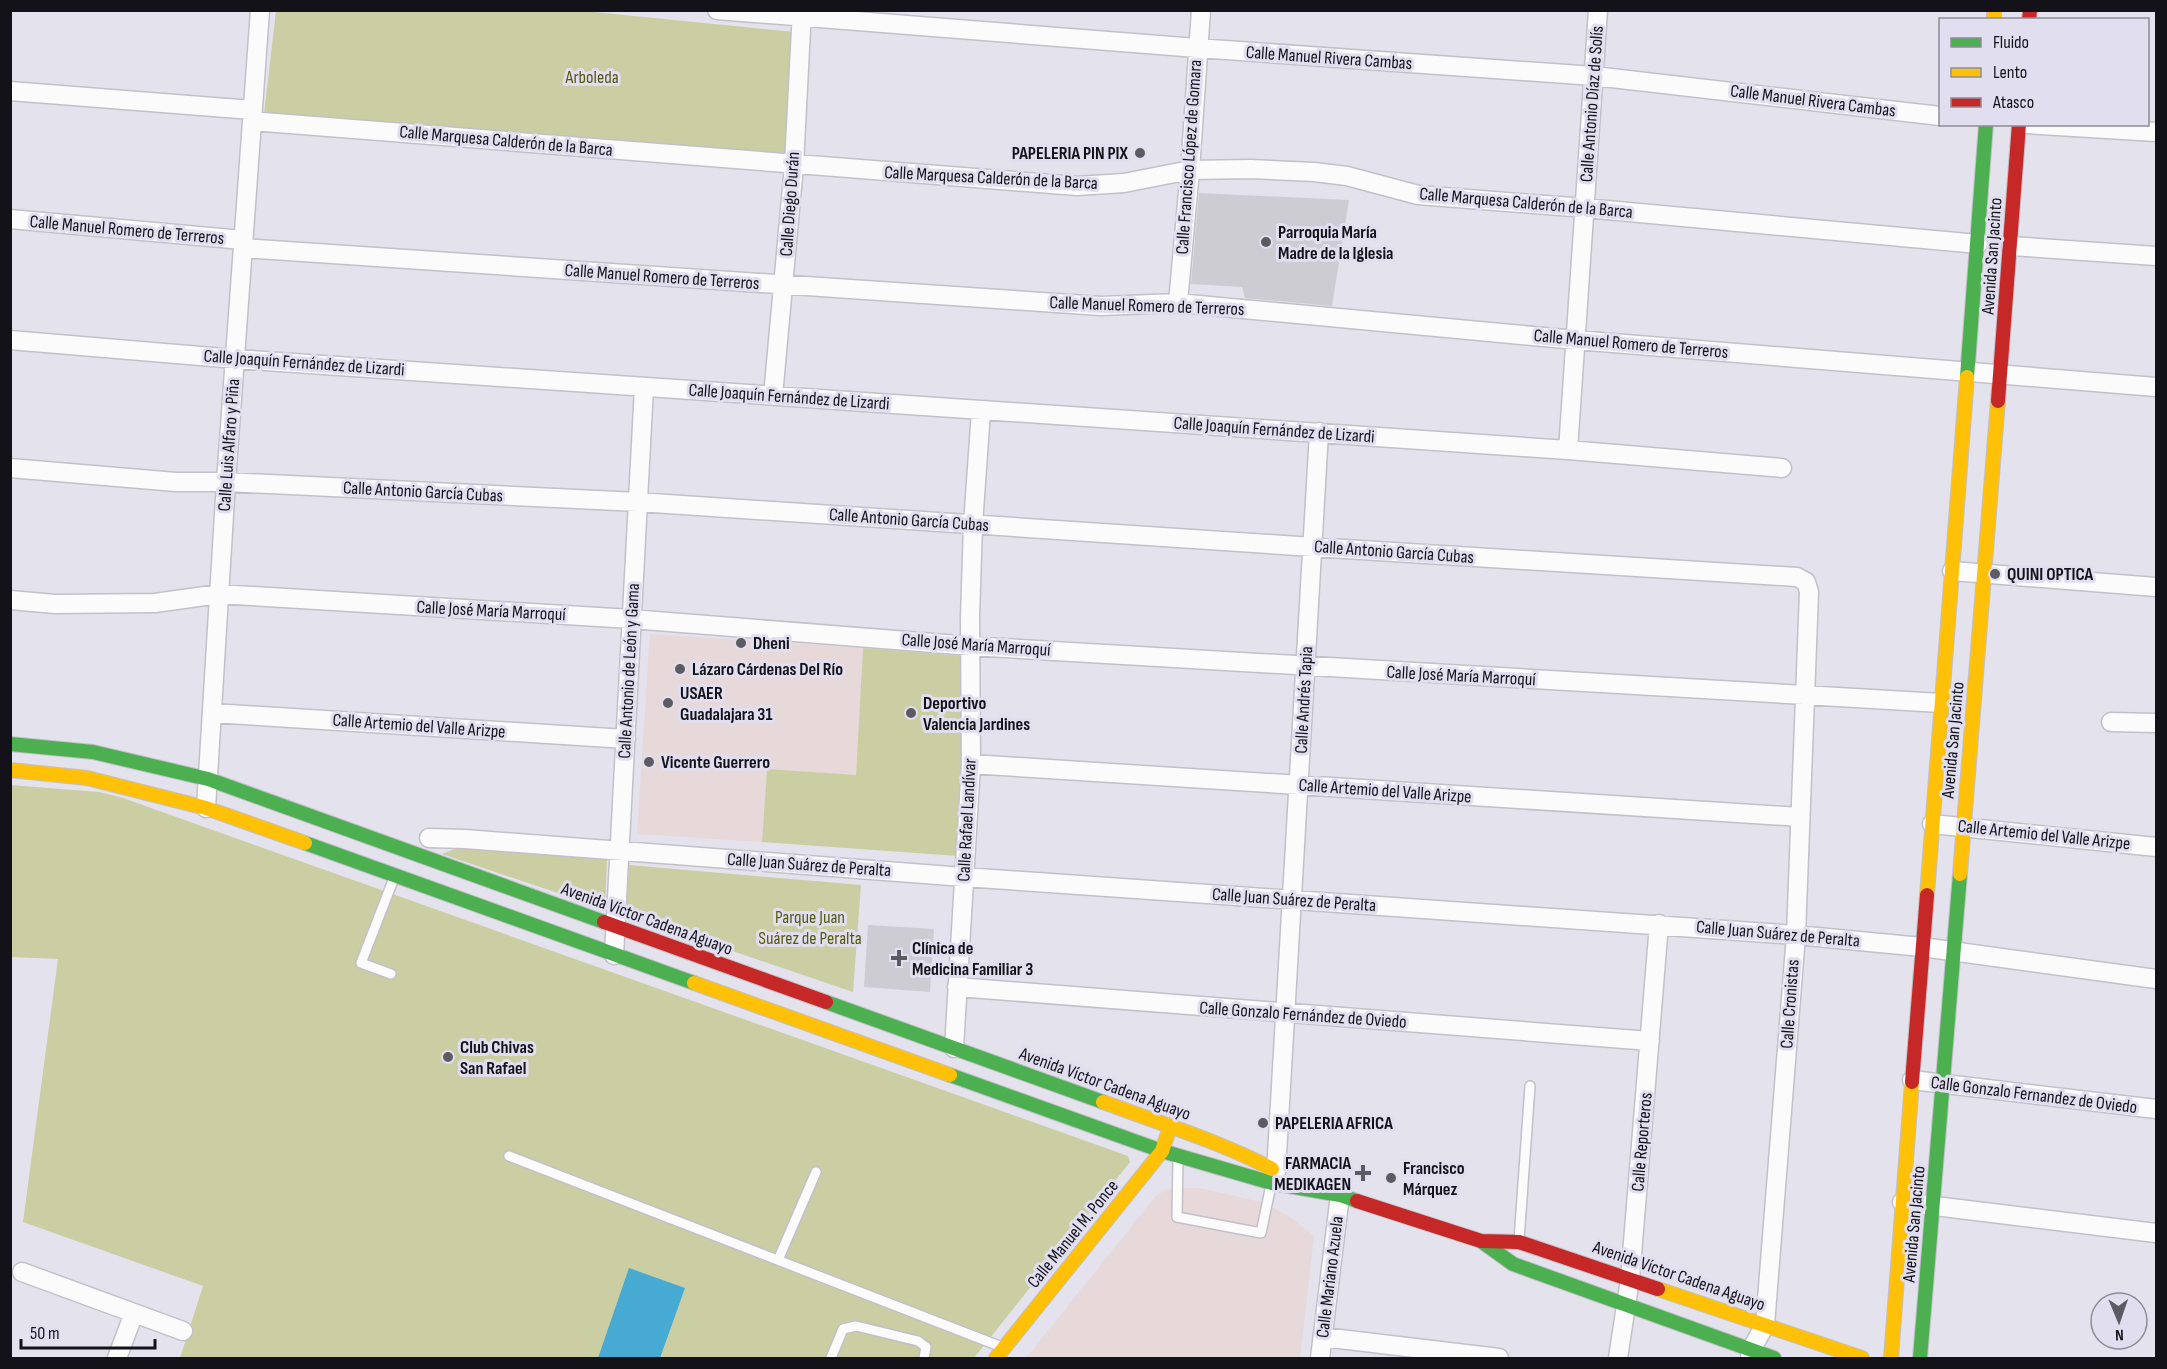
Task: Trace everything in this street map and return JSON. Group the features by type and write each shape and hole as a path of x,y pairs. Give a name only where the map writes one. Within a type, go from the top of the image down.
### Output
{"street":[{"name":"Calle Luis Alfaro y Piña","path":"206,808 226,482 260,10"},
{"name":"Calle Manuel Rivera Cambas","path":"717,10 801,14 1197,48 1594,76 1939,116"},
{"name":"Calle Francisco López de Gomara","path":"1178,303 1201,10"},
{"name":"Calle Antonio Díaz de Solís","path":"1568,450 1598,10"},
{"name":"Calle Diego Durán","path":"773,396 794,165 801,14"},
{"name":"Calle Marquesa Calderón de la Barca","path":"10,91 794,165 1077,186 1124,183 1190,170 1251,169 1314,172 1347,176 1418,195 1978,244"},
{"name":"Avenida San Jacinto","path":"1891,1359 1986,126"},
{"name":"Avenida San Jacinto","path":"1920,1359 2019,126"},
{"path":"2059,126 2157,132"},
{"name":"Calle Manuel Romero de Terreros","path":"10,219 243,244 784,286 1101,306 1178,303 1576,340 2157,387"},
{"path":"2011,246 2157,256"},
{"name":"Calle Joaquín Fernández de Lizardi","path":"10,340 236,359 981,411 1320,432 1782,468"},
{"name":"Calle Antonio de León y Gama","path":"614,955 644,387"},
{"name":"Calle Rafael Landívar","path":"954,1048 971,764 970,617 981,411"},
{"name":"Calle Andrés Tapia","path":"1274,1177 1320,432"},
{"name":"Calle Antonio García Cubas","path":"10,468 176,482 226,482 638,502 1313,548 1797,577 1806,582"},
{"path":"1952,572 2157,587"},
{"name":"Calle Cronistas","path":"1751,1354 1765,1325 1796,935 1809,592 1806,582"},
{"name":"Calle José María Marroquí","path":"10,600 55,604 155,603 219,594 631,619 971,645 1805,697 1941,703"},
{"name":"Calle Artemio del Valle Arizpe","path":"212,713 626,739"},
{"path":"2111,722 2157,723"},
{"name":"Avenida Víctor Cadena Aguayo","path":"10,744 93,752 208,779 1171,1127 1257,1161 1274,1177"},
{"name":"Calle Artemio del Valle Arizpe","path":"971,764 1800,817"},
{"name":"Avenida Víctor Cadena Aguayo","path":"10,770 87,778 206,808 1162,1151 1274,1177 1291,1185 1340,1195 1481,1241 1519,1242 1862,1359"},
{"name":"Calle Artemio del Valle Arizpe","path":"1932,824 2157,847"},
{"name":"Calle Juan Suárez de Peralta","path":"429,838 1796,935 1922,946 2157,979"},
{"name":"Calle Reporteros","path":"1618,1359 1630,1279 1659,924"},
{"name":"Calle Gonzalo Fernández de Oviedo","path":"957,987 1650,1041"},
{"name":"Calle Gonzalo Fernandez de Oviedo","path":"1912,1080 2157,1109"},
{"name":"Calle Manuel M. Ponce","path":"1000,1353 1162,1151 1171,1127"},
{"name":"Calle Mariano Azuela","path":"1320,1359 1340,1195"},
{"path":"1902,1202 2157,1233"},
{"name":"Avenida Víctor Cadena Aguayo","path":"1481,1241 1513,1264 1751,1354 1774,1359"},
{"path":"22,1272 183,1331"},
{"path":"117,1359 134,1313"},
{"path":"1323,1337 1403,1353 1499,1359"}],"lane":[{"path":"391,975 362,963 395,876"},
{"path":"1519,1242 1530,1086"},
{"path":"1178,1155 1177,1217 1261,1233 1274,1177"},
{"path":"509,1156 778,1260 1000,1353"},
{"path":"778,1260 816,1172"},
{"path":"831,1359 843,1329 856,1326 918,1341 926,1347 924,1359"}],"shaded area":[{"path":"650,634 863,648 856,775 767,769 762,842 637,834"},
{"path":"1200,1188 1265,1203 1290,1217 1314,1236 1300,1358 1026,1358 1156,1196 1167,1189"}],"green space":[{"name":"Arboleda","path":"574,10 794,32 788,158 264,114 276,11"},
{"name":"Deportivo Valencia Jardines","path":"863,648 964,656 958,856 762,842 767,769 856,775"},
{"name":"Club Chivas San Rafael","path":"10,785 99,792 123,798 1128,1156 1130,1162 974,1358 180,1358 203,1286 23,1222 58,959 11,957"},
{"path":"500,844 607,859 605,909 442,854 465,845"},
{"name":"Parque Juan Suárez de Peralta","path":"629,865 861,885 853,992 624,914"}],"water":[{"path":"629,1268 685,1288 660,1358 598,1358"}],"building":[{"name":"Parroquia María Madre de la Iglesia","path":"1199,193 1349,200 1332,306 1245,298 1242,287 1191,284"},
{"name":"Clínica de Medicina Familiar 3","path":"868,925 934,929 930,992 864,987"}],"traffic: fast":[{"path":"1967,377 1986,126"},
{"path":"10,744 93,752 208,779 604,922"},
{"path":"305,843 694,983"},
{"path":"1920,1358 1960,874"},
{"path":"826,1002 1103,1102"},
{"path":"950,1075 1162,1151 1272,1183 1340,1195 1357,1201"},
{"path":"1481,1241 1513,1264 1774,1358"}],"traffic: slow":[{"path":"1994,10 1994,18"},
{"path":"1927,895 1967,377"},
{"path":"1960,874 1998,401"},
{"path":"10,770 87,778 206,808 305,843"},
{"path":"694,983 950,1075"},
{"path":"1891,1358 1912,1082"},
{"path":"1103,1102 1210,1141 1272,1169"},
{"path":"996,1358 1162,1151 1167,1136"},
{"path":"1658,1289 1862,1358"}],"traffic: jam":[{"path":"2029,18 2030,10"},
{"path":"1998,401 2019,126"},
{"path":"1912,1082 1927,895"},
{"path":"604,922 826,1002"},
{"path":"1357,1201 1481,1241 1519,1242 1658,1289"}],"place":[{"name":"PAPELERIA PIN PIX","path":"1140,153"},
{"name":"Parroquia María Madre de la Iglesia","path":"1266,242"},
{"name":"QUINI OPTICA","path":"1995,574"},
{"name":"Dheni","path":"741,643"},
{"name":"Lázaro Cárdenas Del Río","path":"680,669"},
{"name":"USAER Guadalajara 31","path":"668,703"},
{"name":"Deportivo Valencia Jardines","path":"911,713"},
{"name":"Vicente Guerrero","path":"649,762"},
{"name":"Clínica de Medicina Familiar 3","path":"899,958"},
{"name":"Club Chivas San Rafael","path":"448,1057"},
{"name":"PAPELERIA AFRICA","path":"1263,1123"},
{"name":"FARMACIA MEDIKAGEN","path":"1363,1173"},
{"name":"Francisco Márquez","path":"1391,1178"}]}
